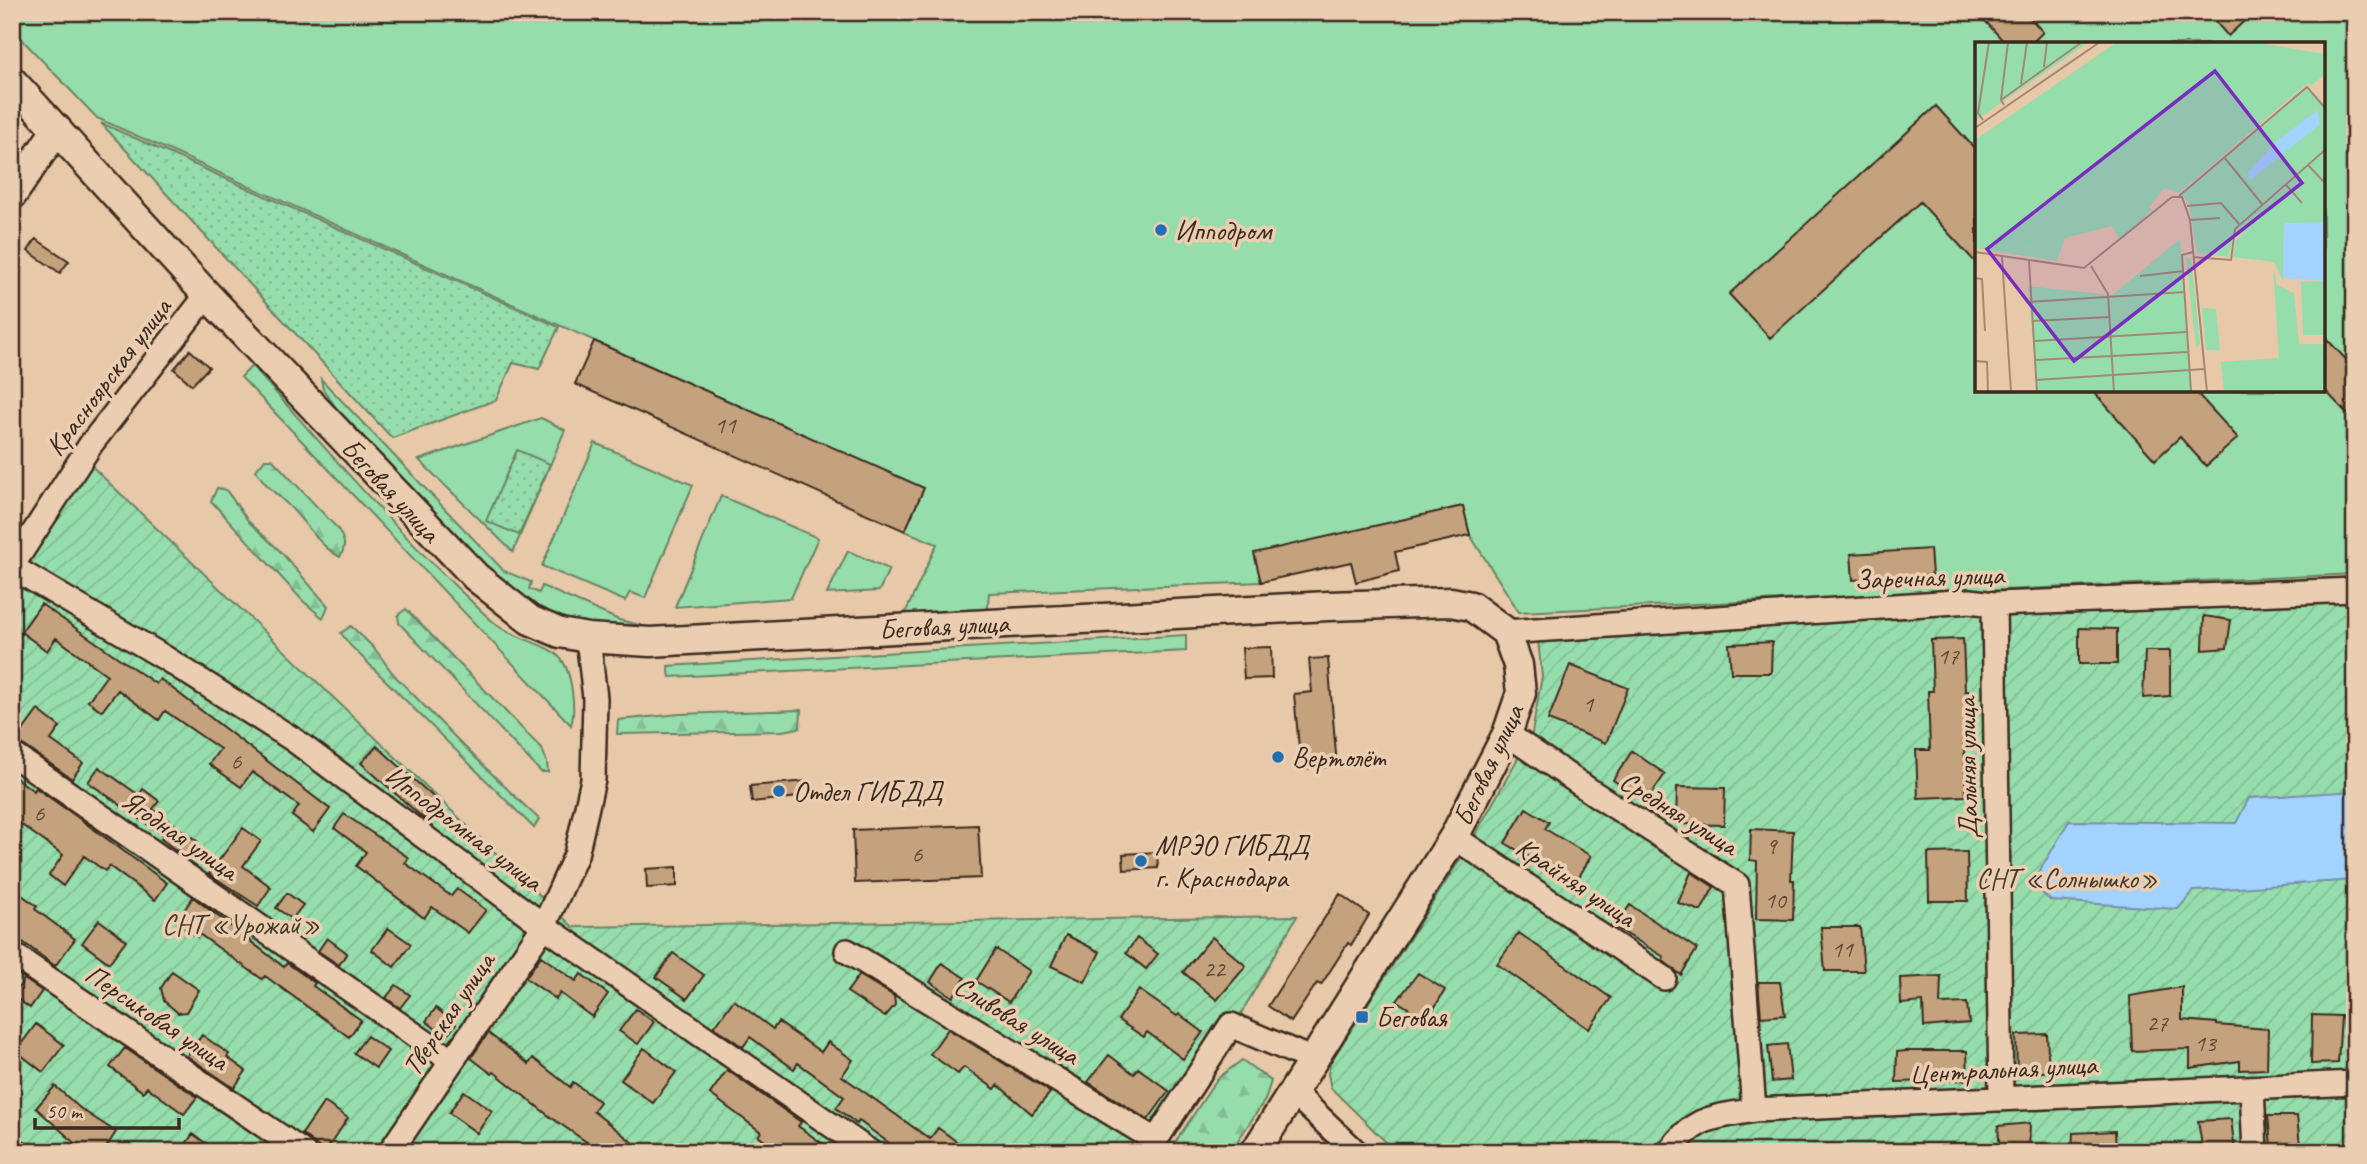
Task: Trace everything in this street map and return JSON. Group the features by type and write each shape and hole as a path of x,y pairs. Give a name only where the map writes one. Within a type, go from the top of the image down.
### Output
{"street":[{"name":"Беговая улица","path":"12,81 207,295 476,578 530,620 560,633 588,638 650,642 1328,606 1451,602 1471,606 1506,632 1518,665 1521,693 1507,734 1454,837 1255,1152"},
{"path":"12,195 57,129"},
{"name":"Красноярская улица","path":"12,567 91,444 207,295"},
{"name":"Ипподромная улица","path":"12,567 165,658 294,740 549,917 870,1152"},
{"name":"Заречная улица","path":"1506,632 1970,601 1994,604 2355,590"},
{"name":"Дальняя улица","path":"1994,604 2001,1099"},
{"name":"Тверская улица","path":"390,1152 549,917 576,855 593,779 595,698 588,638"},
{"name":"Средняя улица","path":"1507,734 1737,885 1754,1110"},
{"name":"Ягодная улица","path":"12,754 452,1061"},
{"name":"Крайняя улица","path":"1454,837 1664,978"},
{"name":"Сливовая улица","path":"848,951 1152,1146"},
{"name":"Персиковая улица","path":"12,954 303,1152"},
{"path":"1152,1146 1231,1025 1313,1060"},
{"name":"Центральная улица","path":"1669,1152 1678,1139 1700,1120 1754,1110 2355,1083"},
{"path":"2252,1088 2255,1152"},
{"path":"1293,1092 1356,1152"},
{"path":"12,1148 17,1152"}],"green space":[{"name":"Ипподром","path":"12,12 2355,12 2355,574 1519,612 1470,535 1463,506 1255,554 1261,582 989,593 987,614 903,618 937,544 905,531 923,488 97,118 12,29"},
{"path":"101,123 559,327 539,369 513,363 496,400 392,438"},
{"path":"252,366 440,572 501,628 550,650 561,659 572,691 571,725 241,377"},
{"path":"321,379 504,571 531,582 529,589 539,593 542,586 619,620 640,625 640,633 583,625 534,607 500,580 337,409 323,389"},
{"path":"541,418 565,430 513,552 419,460"},
{"path":"595,443 693,485 645,598 630,592 625,601 542,566"},
{"path":"517,450 550,464 519,535 486,521"},
{"name":"СНТ «Урожай»","path":"79,454 573,927 1297,916 1234,1026 1148,1152 12,1152 12,555"},
{"path":"265,459 272,459 338,529 344,543 340,557 320,542 264,481 256,470"},
{"path":"217,488 226,490 249,522 280,551 328,606 323,618 303,601 211,501"},
{"path":"721,496 818,538 791,598 675,607"},
{"path":"848,551 889,569 879,591 827,594"},
{"name":"СНТ «Солнышко»","path":"2355,591 2355,1152 1396,1152 1331,1088 1328,1074 1330,1063 1470,844 1532,733 1542,676 1537,632"},
{"path":"406,609 542,749 548,772 541,772 399,623 398,615"},
{"path":"351,626 375,649 397,678 539,819 534,828 350,645 341,633"},
{"path":"1186,635 1186,651 670,677 668,666"},
{"path":"801,710 800,728 782,731 617,734 618,720 680,714"},
{"path":"1242,1060 1271,1081 1265,1100 1230,1152 1169,1152 1217,1079"}],"water":[{"path":"2355,791 2355,880 2194,891 2178,909 2051,901 2032,884 2069,821 2236,823 2249,798"}],"building":[{"path":"1977,12 2025,12 2043,32 2033,42 2004,42"},
{"path":"2207,12 2254,12 2228,36"},
{"path":"1936,106 1975,149 1975,262 1920,202 1770,338 1729,294"},
{"path":"36,239 69,261 60,273 28,251"},
{"path":"2325,337 2355,369 2355,422 2325,390"},
{"path":"594,341 924,488 905,531 575,384"},
{"path":"190,350 209,367 192,385 174,369"},
{"path":"2094,392 2196,392 2238,438 2206,466 2180,437 2155,460"},
{"path":"1463,506 1470,535 1395,552 1399,571 1356,582 1351,562 1261,582 1254,553"},
{"path":"1930,549 1932,575 1853,580 1851,554"},
{"path":"41,604 156,684 160,679 330,809 313,832 292,816 299,806 252,772 241,787 209,764 220,749 165,711 159,720 118,690 102,711 88,701 107,675 56,638 47,651 21,632"},
{"path":"2204,616 2231,620 2227,648 2203,650"},
{"path":"2079,628 2117,629 2117,664 2079,664"},
{"path":"1963,639 1965,691 1969,691 1970,723 1963,723 1966,796 1918,798 1916,750 1930,750 1928,691 1933,691 1931,640"},
{"path":"1772,642 1771,673 1731,673 1729,644"},
{"path":"1271,647 1272,678 1244,679 1242,648"},
{"path":"2145,651 2170,651 2170,696 2143,698"},
{"path":"1328,658 1337,766 1301,769 1294,694 1312,692 1309,659"},
{"path":"1570,665 1628,688 1606,743 1548,720"},
{"path":"38,710 60,727 51,740 83,763 72,779 16,740"},
{"path":"377,746 440,803 424,819 361,763"},
{"path":"1632,751 1665,774 1646,802 1613,780"},
{"path":"99,767 139,795 143,789 159,801 153,809 197,841 185,857 161,839 164,836 88,782"},
{"path":"12,775 34,791 36,788 167,883 155,900 109,866 105,871 84,856 63,886 49,875 63,855 12,818"},
{"name":"Отдел ГИБДД","path":"807,781 808,796 752,802 750,786"},
{"path":"1677,787 1725,788 1724,825 1676,824"},
{"path":"1526,808 1549,822 1545,829 1591,856 1575,884 1505,843"},
{"path":"344,814 409,858 405,863 451,896 457,889 486,910 468,933 432,907 424,918 356,866 366,852 334,828"},
{"path":"978,825 981,878 855,883 853,830"},
{"path":"243,828 261,841 243,866 271,887 258,906 209,874"},
{"path":"1751,829 1793,831 1793,920 1756,919 1757,861 1750,860"},
{"name":"МРЭО ГИБДД г. Краснодара","path":"1157,852 1158,868 1124,870 1123,854"},
{"path":"1967,852 1968,901 1929,901 1928,853"},
{"path":"677,867 677,886 647,888 646,869"},
{"path":"1691,872 1714,887 1701,911 1678,903"},
{"path":"12,888 75,939 55,966 12,934"},
{"path":"287,893 303,905 292,919 276,908"},
{"path":"1340,894 1369,915 1351,945 1348,943 1321,985 1317,983 1291,1022 1268,1006"},
{"path":"193,897 284,967 287,963 315,983 313,986 361,1020 349,1037 265,976 262,979 199,934 197,937 176,922"},
{"path":"1630,905 1697,949 1681,975 1662,960 1664,957 1615,927"},
{"path":"99,920 126,940 109,963 82,943"},
{"path":"1821,927 1860,927 1864,971 1825,971"},
{"path":"388,928 411,944 394,967 372,950"},
{"path":"1519,933 1611,998 1589,1029 1497,964"},
{"path":"1066,935 1100,952 1085,982 1051,966"},
{"path":"1212,937 1246,966 1217,1000 1183,972"},
{"path":"327,938 347,953 339,965 318,951"},
{"path":"1137,938 1158,954 1146,969 1126,953"},
{"path":"996,949 1029,971 1009,1002 976,981"},
{"path":"673,953 704,975 687,999 656,977"},
{"path":"541,956 576,981 581,974 608,994 592,1017 560,993 556,999 527,979"},
{"path":"942,963 965,978 953,997 930,982"},
{"path":"172,971 199,990 186,1012 178,1013 164,1001 161,988"},
{"path":"1418,973 1445,990 1427,1020 1397,1001"},
{"path":"859,975 894,996 895,1005 885,1017 847,992"},
{"path":"1941,976 1940,1004 1967,1003 1969,1023 1924,1027 1923,1002 1901,1004 1900,978"},
{"path":"24,979 42,991 30,1008 13,996"},
{"path":"1758,982 1780,982 1785,1015 1761,1017"},
{"path":"396,985 410,995 400,1008 386,998"},
{"path":"2182,987 2182,1020 2268,1029 2267,1069 2240,1070 2240,1061 2190,1068 2190,1049 2132,1051 2130,996"},
{"path":"1139,990 1203,1032 1183,1059 1147,1032 1144,1037 1118,1020"},
{"path":"734,1000 773,1029 778,1022 821,1052 828,1042 853,1060 842,1076 930,1139 938,1128 971,1152 901,1152 859,1121 857,1124 836,1108 844,1097 798,1063 794,1069 750,1037 743,1047 714,1027"},
{"path":"436,1008 456,1024 446,1037 426,1021"},
{"path":"636,1009 654,1022 638,1044 619,1031"},
{"path":"2312,1015 2341,1016 2338,1063 2311,1064"},
{"path":"36,1024 64,1045 43,1072 16,1051"},
{"path":"948,1029 1050,1093 1032,1114 998,1085 995,1089 964,1067 958,1074 930,1054"},
{"path":"488,1033 529,1064 533,1058 570,1087 573,1082 600,1102 593,1111 645,1152 601,1152 549,1116 494,1072 492,1074 471,1058"},
{"path":"2047,1034 2049,1072 2017,1071 2016,1035"},
{"path":"202,1035 229,1054 227,1057 246,1071 234,1088 187,1056"},
{"path":"367,1036 388,1051 376,1068 354,1053"},
{"path":"1787,1044 1791,1080 1772,1082 1768,1046"},
{"path":"125,1048 197,1097 184,1114 147,1087 143,1092 110,1067"},
{"path":"644,1048 676,1072 653,1103 621,1080"},
{"path":"1967,1051 1968,1080 1896,1082 1897,1052"},
{"path":"1109,1055 1134,1074 1138,1068 1169,1091 1148,1120 1088,1082"},
{"path":"727,1070 801,1122 798,1126 834,1152 780,1152 758,1136 761,1132 710,1094"},
{"path":"55,1086 81,1109 116,1132 103,1152 88,1152 77,1145 36,1108"},
{"path":"464,1091 492,1111 477,1133 449,1113"},
{"path":"324,1102 348,1118 325,1152 302,1134"},
{"path":"2268,1116 2297,1116 2300,1146 2271,1146"},
{"path":"2231,1119 2235,1152 2203,1152 2198,1121"},
{"path":"2030,1123 2029,1152 2000,1152 1998,1126"},
{"path":"2115,1131 2116,1152 2072,1152 2073,1133"},
{"path":"193,1134 218,1152 180,1152"}],"place":[{"name":"Ипподром","path":"1161,230"},
{"name":"Вертолёт","path":"1278,757"},
{"name":"Отдел ГИБДД","path":"779,791"},
{"name":"МРЭО ГИБДД г. Краснодара","path":"1141,861"},
{"name":"Беговая","path":"1362,1017"}]}
